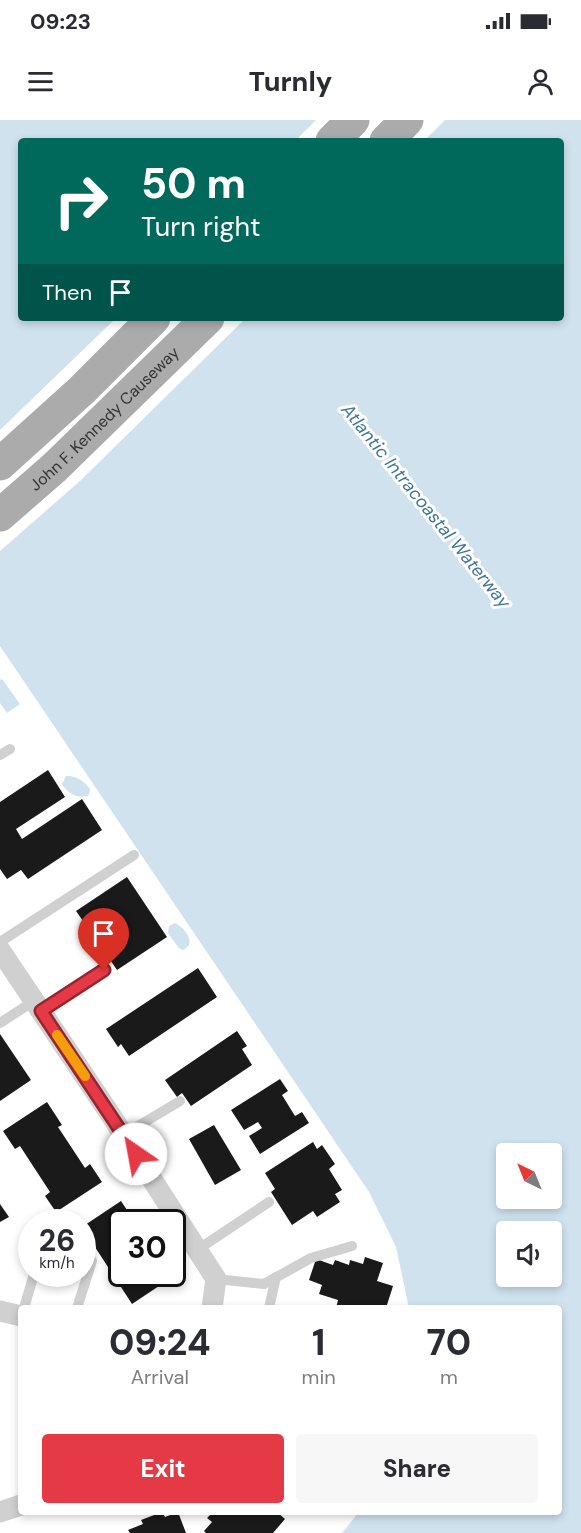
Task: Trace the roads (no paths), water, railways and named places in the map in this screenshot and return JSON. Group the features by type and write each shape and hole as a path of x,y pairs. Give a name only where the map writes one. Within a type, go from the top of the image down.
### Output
{"main road":[{"path":"335,138 353,120"},
{"path":"389,138 407,120"},
{"path":"0,464 82,390 151,321"},
{"name":"John F. Kennedy Causeway","path":"0,515 54,468 205,321"}],"street":[{"path":"0,950 216,1280 212,1305"},
{"path":"0,1311 18,1315"},
{"path":"0,1512 18,1506"}],"lane":[{"path":"0,942 134,855"},
{"path":"0,1023 38,1006 104,970"},
{"path":"123,1135 180,1101"},
{"path":"197,1250 269,1202"},
{"path":"216,1280 264,1284 311,1258 352,1246"},
{"path":"269,1305 276,1277"},
{"path":"25,1305 30,1287"},
{"path":"78,1305 84,1287"}],"water":[{"name":"Atlantic Intracoastal Waterway","path":"0,120 581,120 581,1533 342,1533 357,1515 562,1515 562,1305 408,1305 396,1247 369,1192 0,646"},
{"path":"2,679 20,704 7,713 0,703 0,680"},
{"path":"66,776 73,776 82,781 90,789 89,795 77,796 67,790 62,784"},
{"path":"175,923 188,936 189,945 182,950 168,933 169,926"}]}
